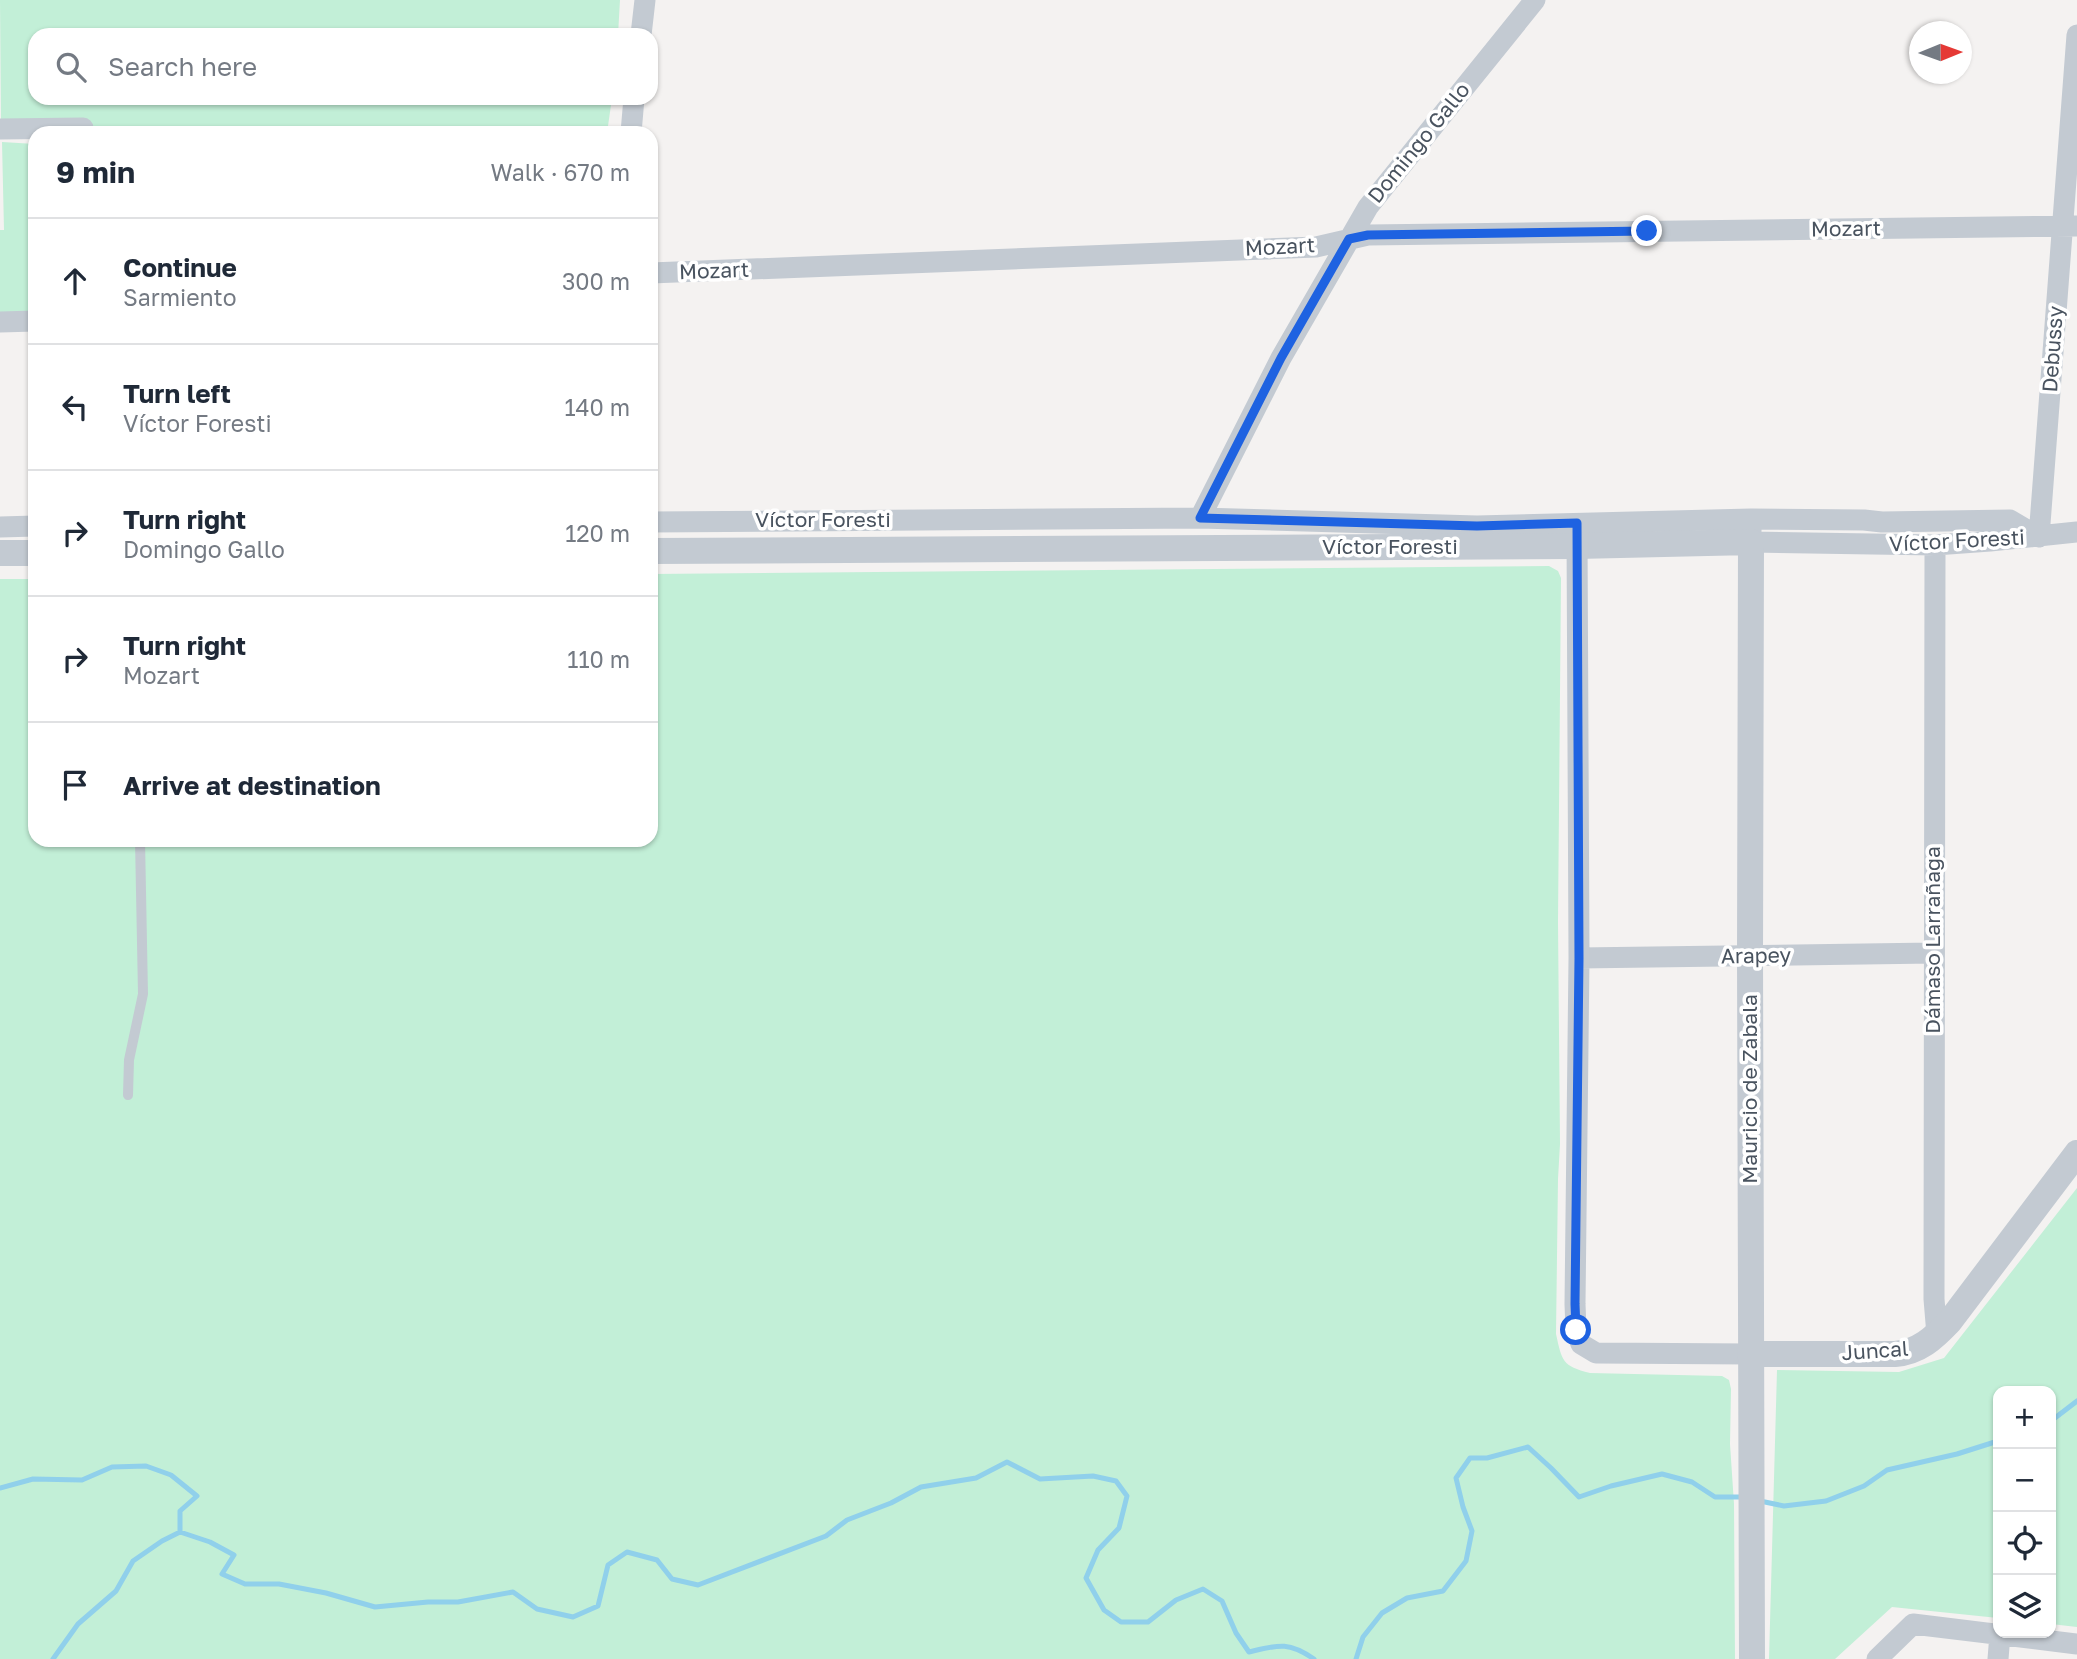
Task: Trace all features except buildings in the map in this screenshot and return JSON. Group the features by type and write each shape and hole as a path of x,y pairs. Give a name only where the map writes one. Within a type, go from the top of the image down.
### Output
{"street":[{"path":"642,28 645,0"},
{"name":"Domingo Gallo","path":"1200,518 1281,358 1376,197 1535,0"},
{"name":"Debussy","path":"2039,537 2070,226 2077,35"},
{"path":"632,126 633,105"},
{"path":"0,129 28,129"},
{"name":"Mozart","path":"658,273 1316,247 1368,235 2070,226"},
{"path":"0,322 28,321"},
{"name":"Víctor Foresti","path":"658,522 1200,518 1477,526 1577,534"},
{"name":"Víctor Foresti","path":"658,551 1751,531 1864,520 2010,520 2039,537"},
{"path":"0,527 28,526"},
{"name":"Víctor Foresti","path":"1751,531 1935,545 2039,537"},
{"name":"Mauricio de Zabala","path":"1751,531 1752,1659"},
{"path":"2039,537 2077,531"},
{"path":"1577,534 1579,958"},
{"name":"Dámaso Larrañaga","path":"1935,545 1933,953 1934,1299 1937,1335"},
{"path":"0,553 28,553"},
{"name":"Arapey","path":"1579,958 1933,953"},
{"name":"Juncal","path":"1579,958 1576,1330 1581,1344 1596,1353 1909,1353 1925,1345 1950,1321 2077,1153"},
{"path":"1877,1659 1913,1624 1993,1633"},
{"path":"1998,1659 2000,1638"},
{"path":"2031,1638 2077,1644"}],"lane":[{"path":"128,1095 130,1059 143,994 140,847"}],"green space":[{"path":"0,0 620,0 618,28 28,28 28,105 611,105 608,126 28,127 1,124"},
{"path":"2,142 28,144 28,316 0,317 0,230 4,230"},
{"path":"1549,566 1558,571 1561,578 1558,922 1560,1144 1556,1334 1565,1361 1574,1368 1590,1373 1722,1376 1729,1380 1734,1504 1735,1659 0,1659 0,579 28,579 28,847 658,847 658,574"},
{"path":"2077,1188 2077,1627 2056,1625 2056,1386 1993,1386 1993,1617 1892,1607 1835,1659 1769,1659 1777,1370 1899,1372 1944,1358"}],"waterway":[{"path":"2056,1417 2077,1401"},
{"path":"1760,1501 1784,1506 1826,1501 1864,1486 1887,1470 1993,1443"},
{"path":"1356,1659 1363,1637 1382,1613 1407,1598 1443,1591 1466,1561 1472,1531 1456,1478 1470,1458 1487,1458 1528,1447 1579,1497 1662,1474 1692,1482 1715,1497 1741,1497"},
{"path":"0,1488 33,1479 82,1480 112,1467 146,1466 171,1475 197,1496 180,1511 180,1532 210,1542 234,1555 222,1574 245,1584 279,1584 326,1593 375,1607 458,1602 513,1592 537,1609 573,1617 598,1606 608,1565 627,1552 657,1560 672,1579 698,1585 826,1536 847,1520 891,1503 921,1487 976,1478 1007,1462 1040,1479 1093,1476 1116,1481 1127,1496 1119,1528 1098,1550 1086,1578 1104,1610 1121,1622 1148,1622 1176,1600 1203,1589 1222,1601 1236,1633 1249,1652 1283,1646 1297,1649 1314,1659"},
{"path":"53,1659 78,1624 116,1591 133,1561 180,1532"}],"route":[{"path":"1576,1330 1579,958 1577,523 1477,526 1200,518 1281,358 1349,239 1368,235 1647,231"}]}
